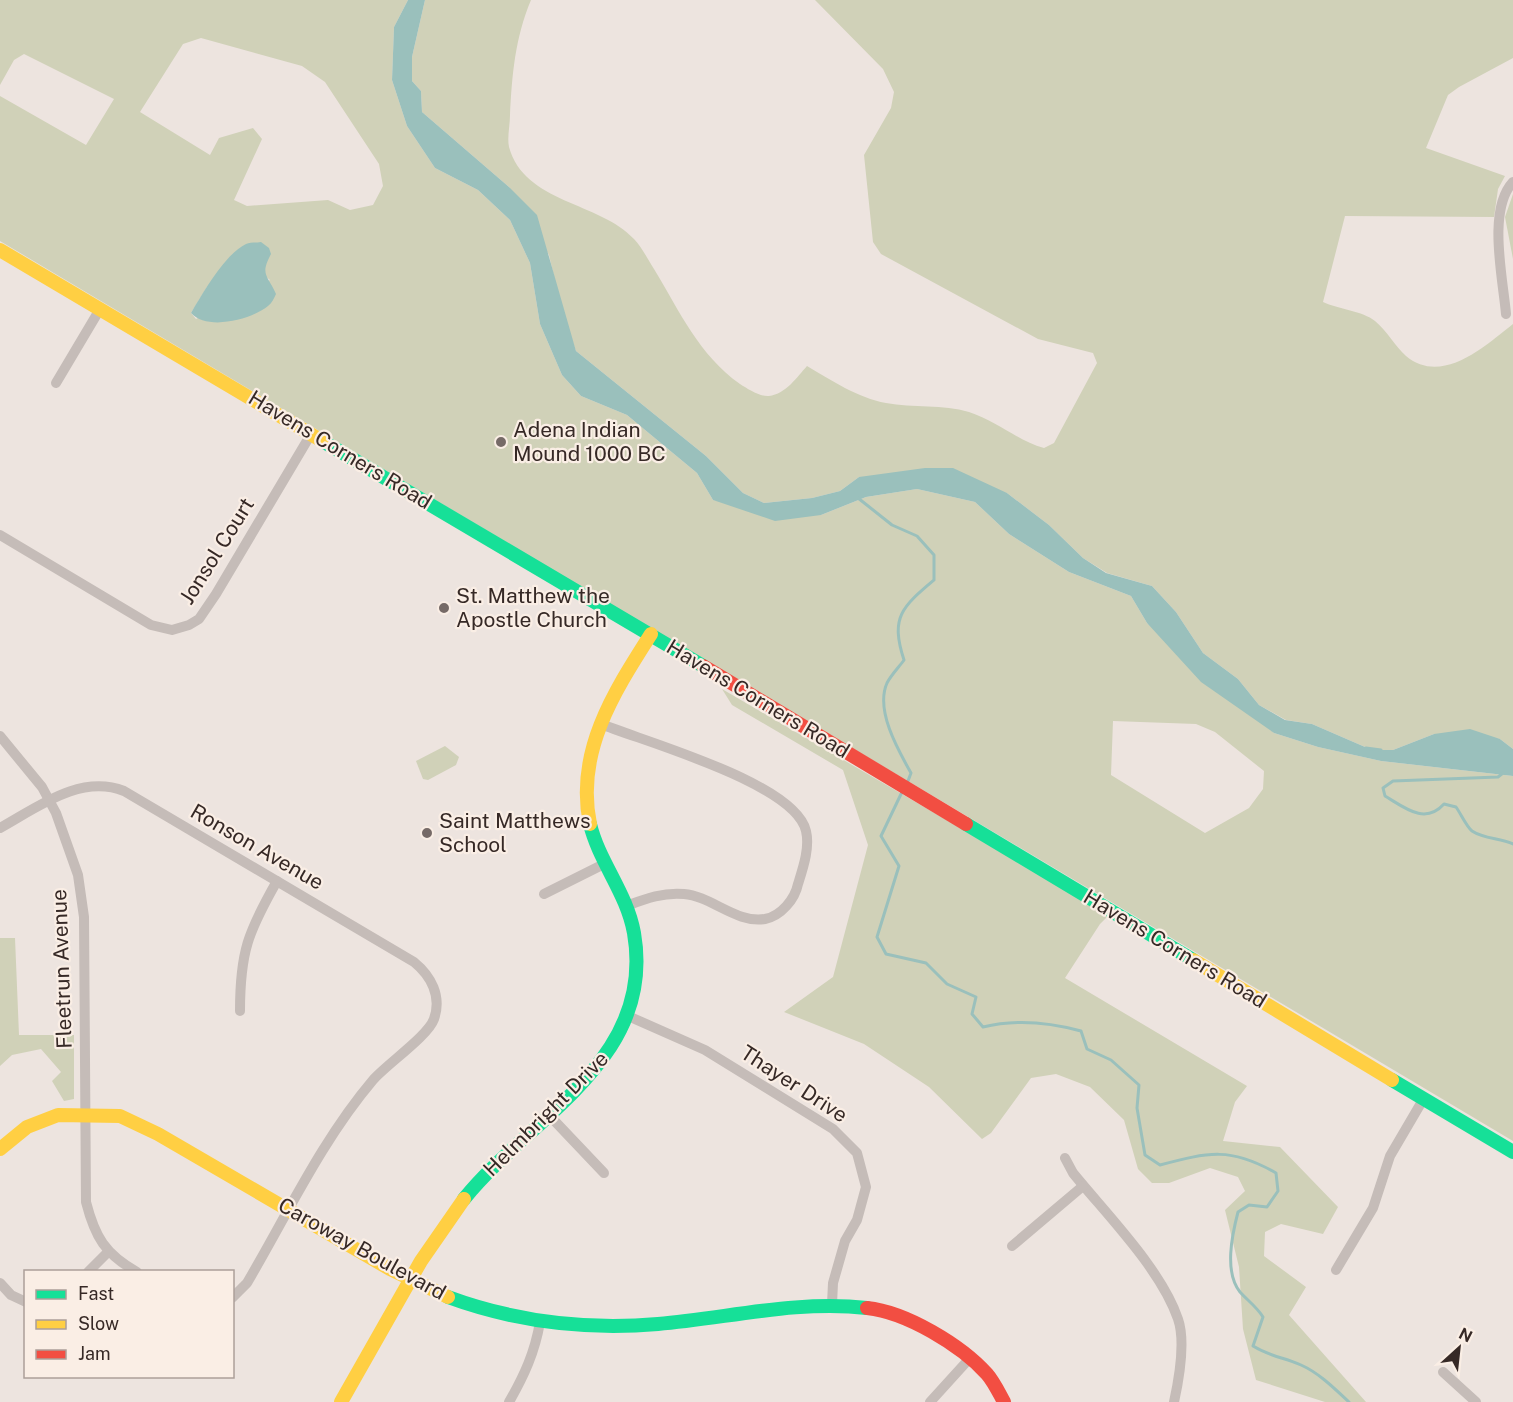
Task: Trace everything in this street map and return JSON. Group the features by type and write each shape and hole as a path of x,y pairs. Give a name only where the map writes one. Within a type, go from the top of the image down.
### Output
{"street":[{"path":"1506,314 1498,219 1501,200 1513,182"},
{"name":"Havens Corners Road","path":"0,250 651,634 1513,1152"},
{"path":"56,383 100,309"},
{"name":"Jonsol Court","path":"0,535 151,625 172,630 189,626 199,619 216,594 311,434"},
{"name":"Helmbright Drive","path":"341,1402 442,1229 478,1183 603,1059 628,1016 636,979 636,947 626,906 604,864 587,810 586,779 592,743 651,634"},
{"path":"601,724 643,741 712,763 788,805 799,817 806,831 806,853 797,890 786,907 765,919 748,918 685,894 656,895 626,906"},
{"name":"Fleetrun Avenue","path":"0,736 50,801 78,875 84,917 86,1202 93,1229 108,1252"},
{"name":"Ronson Avenue","path":"0,828 66,792 94,784 110,785 124,791 414,962 433,982 437,1005 434,1020 424,1033 373,1080 333,1136 289,1210"},
{"path":"544,894 604,864"},
{"path":"240,1011 243,951 255,919 277,881"},
{"name":"Thayer Drive","path":"628,1016 705,1050 833,1128 857,1153 866,1187 857,1220 845,1241 833,1283 832,1304"},
{"path":"1336,1270 1373,1208 1390,1156 1424,1098"},
{"path":"548,1114 604,1173"},
{"name":"Caroway Boulevard","path":"0,1149 27,1127 58,1115 120,1116 158,1134 412,1280 481,1309 540,1322 592,1327 658,1324 832,1304 888,1310 954,1345 988,1375 1004,1402"},
{"path":"1065,1158 1083,1186 1158,1278 1179,1321 1180,1369 1174,1402"},
{"path":"1012,1246 1083,1186"},
{"path":"234,1296 247,1283 289,1210"},
{"path":"90,1270 108,1252 134,1270"},
{"path":"0,1283 11,1295 24,1301"},
{"path":"509,1402 526,1373 537,1343 540,1322"},
{"path":"930,1402 969,1358"},
{"path":"1443,1372 1476,1402"}],"green space":[{"path":"0,0 408,0 394,27 392,80 407,126 435,168 478,190 510,220 530,263 540,324 562,375 581,396 627,415 697,473 713,500 821,515 866,497 917,489 975,502 1009,534 1069,572 1131,596 1147,623 1274,733 1318,747 1381,761 1513,776 1513,1141 0,241 0,96 86,145 114,99 24,54 14,60 0,85","holes":["201,38 302,66 325,82 379,164 383,186 373,205 350,210 328,200 247,206 234,200 262,139 253,128 219,138 210,155 140,112 183,44","264,268 265,276 270,280 196,319 191,313 207,287","1113,721 1196,724 1215,732 1264,771 1263,789 1249,808 1205,833 1111,775"]},
{"path":"425,0 531,0 521,28 512,86 508,143 517,166 530,180 546,191 602,217 634,239 691,332 713,360 740,384 762,395 775,395 791,384 807,366 845,388 876,401 969,412 989,420 1025,441 1044,448 1054,443 1097,363 1093,353 1038,339 881,254 873,242 864,155 891,108 894,92 883,69 815,0 1513,0 1513,58 1448,95 1426,148 1505,176 1498,189 1494,217 1345,216 1323,302 1370,318 1406,356 1420,364 1434,367 1463,360 1513,324 1513,749 1500,739 1434,734 1393,750 1372,750 1312,724 1286,720 1259,705 1238,679 1203,653 1176,612 1152,586 1107,573 1083,558 1049,525 1007,493 859,477 840,491 812,498 764,503 743,493 706,456 576,351 562,311 549,255 509,187 422,112 421,91 412,81 412,57"},
{"path":"1513,194 1513,259 1505,217"},
{"path":"722,689 1109,915 1100,924 1065,978 1247,1086 1235,1102 1223,1141 1280,1147 1338,1207 1323,1234 1281,1224 1265,1232 1264,1256 1306,1287 1289,1315 1366,1402 1325,1402 1256,1380 1243,1329 1239,1267 1225,1210 1245,1191 1238,1177 1210,1168 1169,1183 1152,1183 1138,1169 1124,1120 1090,1087 1056,1074 1031,1078 991,1133 982,1139 929,1087 864,1044 784,1012 833,977 868,845 843,770 732,705"},
{"path":"445,746 459,757 456,765 428,780 423,779 416,761"},
{"path":"0,938 15,938 19,1035 74,1035 74,1099 64,1101 52,1081 61,1072 41,1049 12,1055 0,1066"}],"water":[{"path":"408,0 425,0 412,57 412,81 421,91 422,112 509,187 537,215 576,351 706,456 743,493 764,503 812,498 840,491 859,477 925,468 953,468 1007,493 1049,525 1083,558 1106,573 1152,586 1176,612 1203,653 1238,679 1259,705 1285,720 1312,724 1372,750 1393,750 1434,734 1470,729 1500,739 1513,749 1513,776 1381,761 1318,747 1274,733 1201,682 1147,623 1131,596 1069,572 1009,534 975,502 917,489 866,497 821,515 775,521 713,500 697,473 627,415 581,396 562,375 540,324 530,263 510,220 478,190 435,168 407,126 392,80 394,27"},
{"path":"261,242 269,248 271,254 265,271 276,294 269,305 251,316 229,322 207,321 191,313 230,256 246,244"}],"waterway":[{"path":"858,498 892,525 917,536 934,555 934,580 914,598 902,614 898,633 904,660 887,683 884,694 884,705 890,730 911,773 908,781"},
{"path":"1366,748 1381,750"},
{"path":"1503,773 1498,777 1393,781 1383,788 1385,796 1407,809 1422,814 1437,810 1444,804 1456,807 1472,831 1513,844"},
{"path":"902,792 881,836 899,866 877,937 886,954 926,963 947,984 976,997 972,1014 983,1027 1008,1023 1032,1023 1056,1025 1081,1031 1087,1049 1111,1060 1139,1085 1137,1108 1145,1155 1160,1165 1192,1157 1220,1154 1246,1159 1276,1173 1278,1191 1267,1207 1249,1205 1238,1212 1232,1242 1231,1264 1235,1284 1263,1317 1253,1346 1308,1368 1349,1402"}],"traffic: fast":[{"path":"324,442 703,666"},
{"path":"464,1199 583,1082 608,1051 626,1016 636,977 634,933 625,904 594,838 590,824"},
{"path":"966,824 1193,960"},
{"path":"1392,1080 1513,1152"},
{"path":"448,1297 499,1313 525,1318 604,1326 658,1324 815,1306 867,1308"}],"traffic: slow":[{"path":"0,250 324,442"},
{"path":"590,824 587,798 588,772 593,748 611,701 651,634"},
{"path":"1193,960 1392,1080"},
{"path":"0,1149 27,1127 58,1115 120,1116 158,1134 390,1269 448,1297"},
{"path":"341,1402 421,1261 464,1199"}],"traffic: jam":[{"path":"703,666 966,824"},
{"path":"867,1308 899,1316 948,1341 987,1374 1004,1402"}],"place":[{"name":"Adena Indian Mound 1000 BC","path":"501,442"},
{"name":"St. Matthew the Apostle Church","path":"444,608"},
{"name":"Saint Matthews School","path":"427,833"}]}
